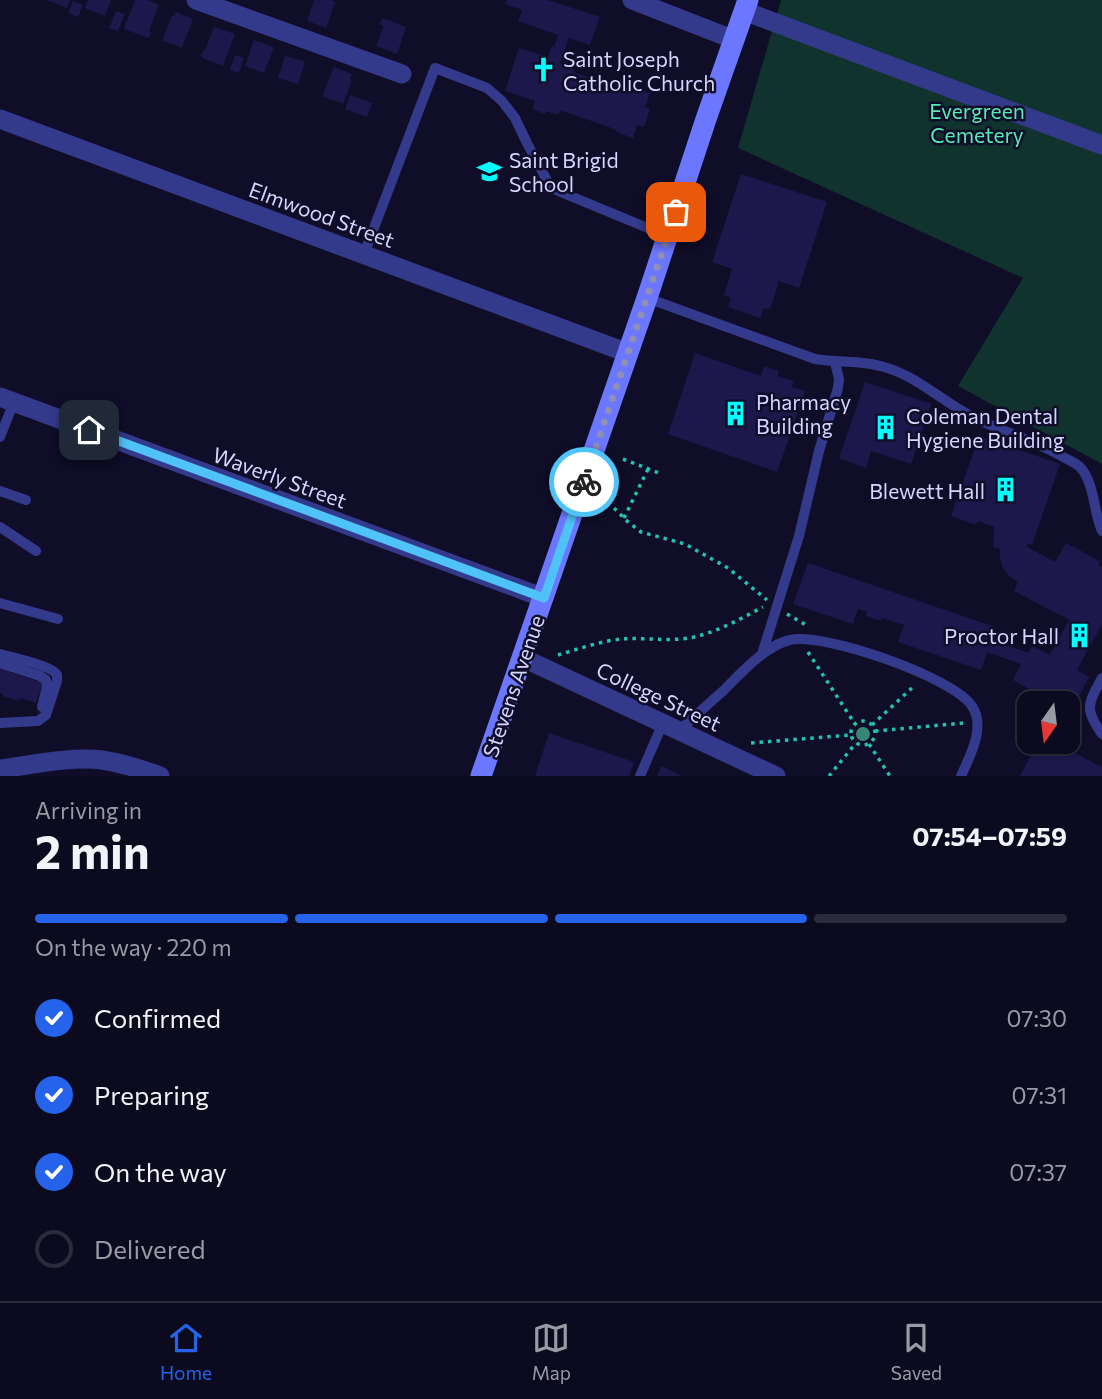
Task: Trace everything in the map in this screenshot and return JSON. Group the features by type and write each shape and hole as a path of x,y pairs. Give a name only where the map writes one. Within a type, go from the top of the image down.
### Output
{"main road":[{"name":"Stevens Avenue","path":"481,776 746,5"}],"street":[{"path":"196,0 402,74"},
{"path":"632,0 735,40"},
{"path":"746,5 1102,145"},
{"name":"Elmwood Street","path":"0,119 628,353"},
{"name":"Waverly Street","path":"7,399 544,598"},
{"name":"College Street","path":"523,658 776,776"},
{"path":"0,769 69,760 100,760 139,768 160,776"}],"lane":[{"path":"364,254 435,68 487,88 502,101 515,118 551,188 668,236"},
{"path":"647,298 816,359 884,366 926,386 975,419 1050,448 1079,467 1089,483 1102,531"},
{"path":"762,654 799,536 819,451 838,388 835,362"},
{"path":"0,437 7,399"},
{"path":"0,491 26,499"},
{"path":"0,527 36,551"},
{"path":"0,603 58,619"},
{"path":"640,776 671,727 762,654 789,640 800,639 828,642 876,656 936,679 963,697 972,706 977,721 976,739 961,776"},
{"path":"0,654 48,668 55,672 57,681 46,715 38,721 0,723"},
{"path":"0,663 46,680 47,687 38,721"},
{"path":"1102,678 1090,700 1091,718 1102,734"}],"path":[{"path":"623,459 659,473"},
{"path":"624,518 648,469"},
{"path":"553,657 621,639 662,640 695,637 728,626 771,603 728,568 685,544 641,532 608,502"},
{"path":"776,608 806,625 800,639 855,724"},
{"path":"872,725 925,675"},
{"path":"861,721 872,725 875,731 874,740 861,746 850,735 852,727 861,721"},
{"path":"875,731 977,721"},
{"path":"713,746 850,735"},
{"path":"829,776 856,743"},
{"path":"869,744 890,776"}],"green space":[{"name":"Evergreen Cemetery","path":"781,0 1102,0 1102,464 958,386 1023,278 738,148"}],"building":[{"path":"47,0 70,0 67,8"},
{"path":"88,0 111,0 105,16 85,8"},
{"path":"135,0 147,0 159,5 149,38 124,29"},
{"path":"314,0 335,2 326,28 307,21"},
{"name":"Saint Joseph Catholic Church","path":"507,0 548,0 600,17 590,45 569,38 560,63 574,68 573,72 627,90 628,85 650,93 645,107 650,109 644,127 637,125 633,138 560,110 558,115 546,111 545,114 532,109 535,101 505,91 519,48 548,57 558,35 518,21 522,10 505,4"},
{"path":"73,1 83,5 78,17 68,13"},
{"path":"116,11 125,14 118,31 109,28"},
{"path":"176,12 193,19 182,48 162,40"},
{"path":"382,18 406,27 397,54 376,46 384,26 380,24"},
{"path":"214,27 235,34 223,66 201,56"},
{"path":"254,40 274,47 264,73 245,66"},
{"path":"235,55 244,58 239,73 230,70"},
{"path":"285,56 305,63 298,84 278,78"},
{"path":"334,67 352,74 343,104 322,96"},
{"path":"350,95 372,103 367,117 345,109"},
{"path":"741,174 827,202 799,288 779,281 770,309 764,308 760,318 728,307 731,298 724,295 732,269 712,262"},
{"name":"Pharmacy Building","path":"695,353 761,376 764,366 779,371 777,376 794,381 792,387 805,391 777,472 668,434"},
{"name":"Coleman Dental Hygiene Building","path":"865,382 931,404 911,464 871,451 866,468 839,458"},
{"path":"979,436 1060,464 1032,545 1028,543 1027,547 1055,562 1066,543 1100,561 1098,565 1102,567 1102,624 1077,670 1089,677 1080,694 1080,691 1033,691 1013,680 1021,664 987,652 981,670 898,642 904,625 866,616 867,612 858,609 853,624 793,604 808,563 995,627 991,639 1028,653 1032,646 1050,655 1069,620 1014,591 1018,582 1003,568 1000,549 993,547 994,527 978,521 976,525 951,516"},
{"path":"0,664 12,668 10,672 43,683 36,703 3,696 0,692"},
{"path":"549,733 634,762 629,776 535,776"},
{"path":"1029,754 1077,754 1102,767 1102,776 1020,776 1031,755"},
{"path":"661,766 682,776 657,776"}],"way so far":[{"path":"584,482 676,212"}],"place":[{"name":"Saint Joseph Catholic Church","path":"543,70"},
{"name":"Saint Brigid School","path":"489,171"},
{"name":"Pharmacy Building","path":"736,413"},
{"name":"Coleman Dental Hygiene Building","path":"886,427"},
{"name":"Blewett Hall","path":"1005,490"},
{"name":"Proctor Hall","path":"1079,635"}],"route":[{"path":"89,430 544,598 584,482"}]}
